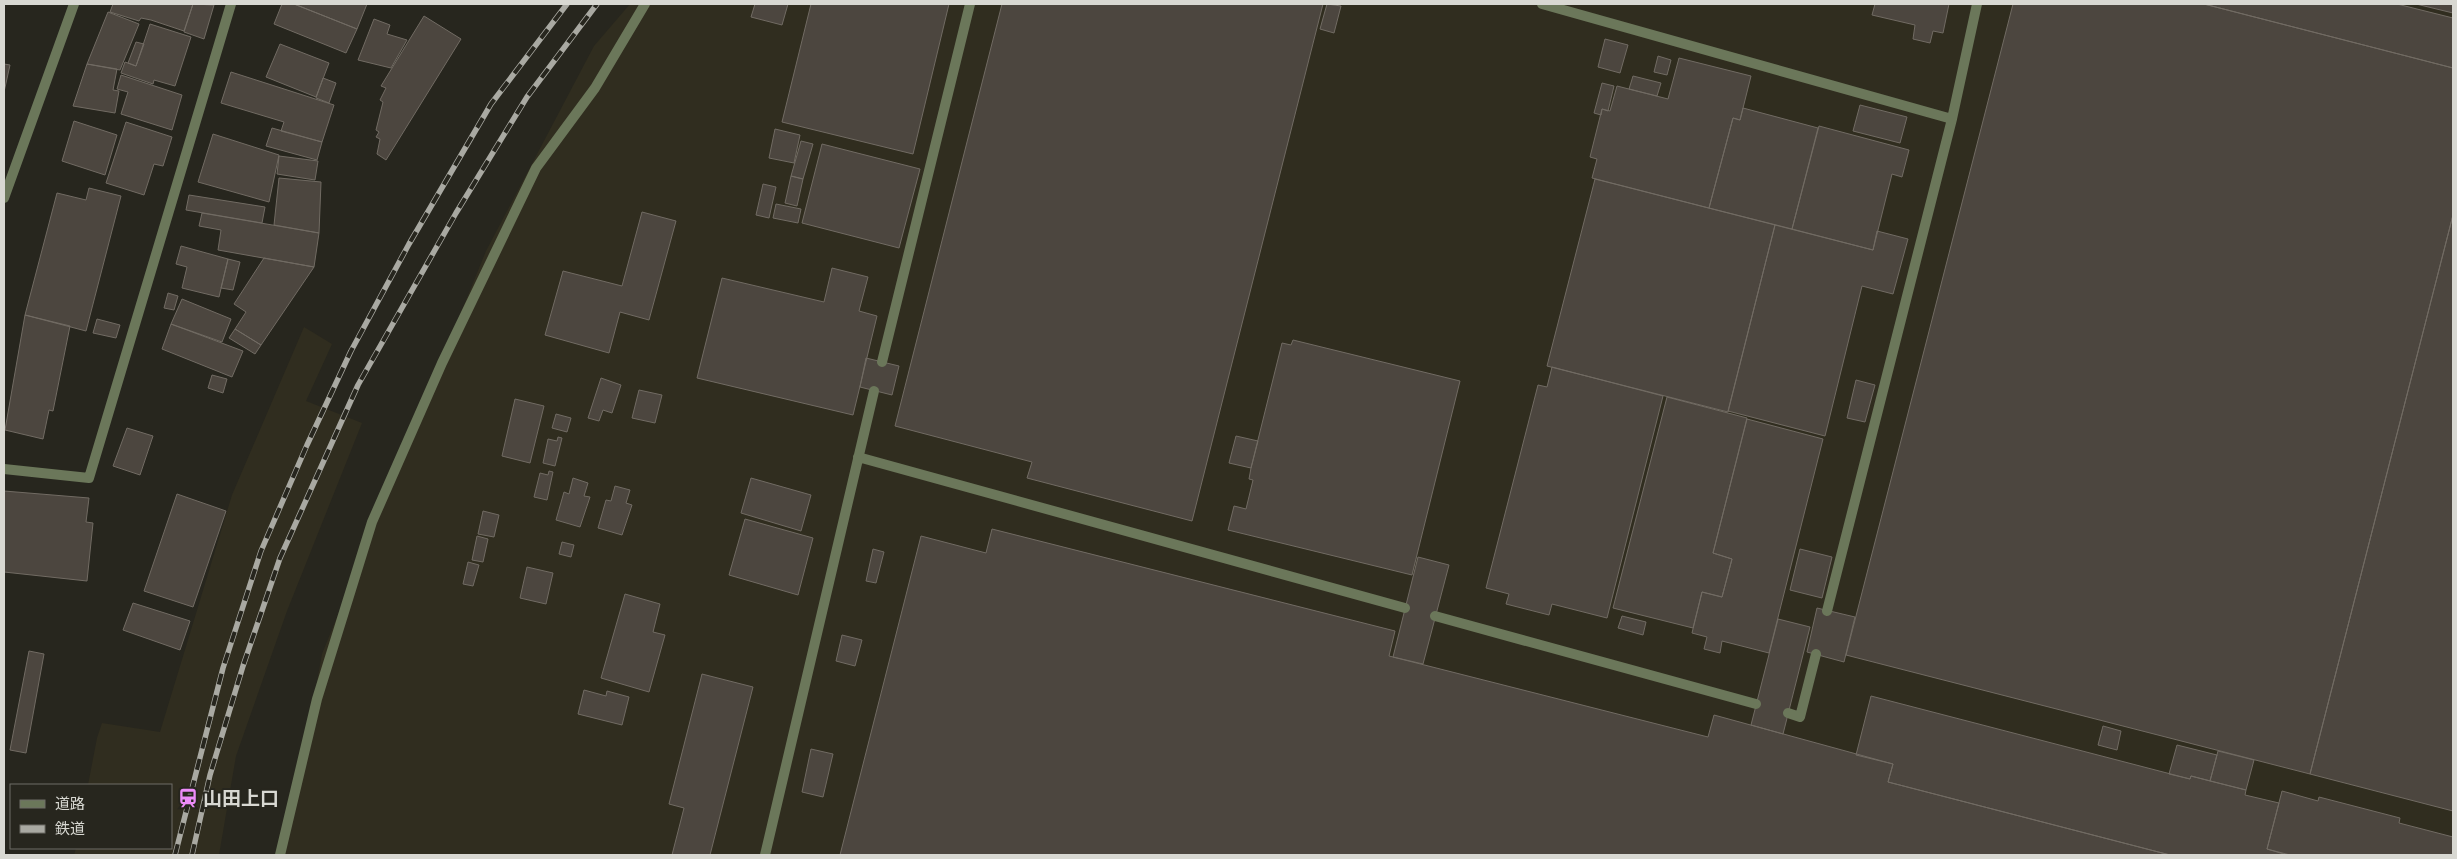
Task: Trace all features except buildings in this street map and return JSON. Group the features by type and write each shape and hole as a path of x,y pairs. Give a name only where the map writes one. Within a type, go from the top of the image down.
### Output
{"street":[{"path":"4,198 74,4"},
{"path":"4,469 89,478 231,4"},
{"path":"280,855 317,698 372,522 442,363 536,168 595,88 645,4"},
{"path":"882,362 970,4"},
{"path":"1542,4 1952,119"},
{"path":"1827,610 1952,119 1977,4"},
{"path":"764,855 874,391"},
{"path":"858,457 1405,608"},
{"path":"1435,616 1756,704"},
{"path":"1788,713 1800,717 1816,654"}],"shaded area":[{"path":"630,4 2453,4 2453,855 280,855 302,765 322,654 486,251 594,46"},
{"path":"304,327 332,344 306,401 362,423 287,611 236,756 219,855 74,855 76,849 172,849 172,784 88,784 97,738 102,723 160,732 232,495"}],"railway":[{"path":"175,855 223,668 261,551 307,445 351,351 409,244 491,104 567,4"},
{"path":"192,855 210,775 243,666 280,558 358,385 456,213 527,97 597,4"}],"place":[{"name":"山田上口","path":"188,798"}]}
